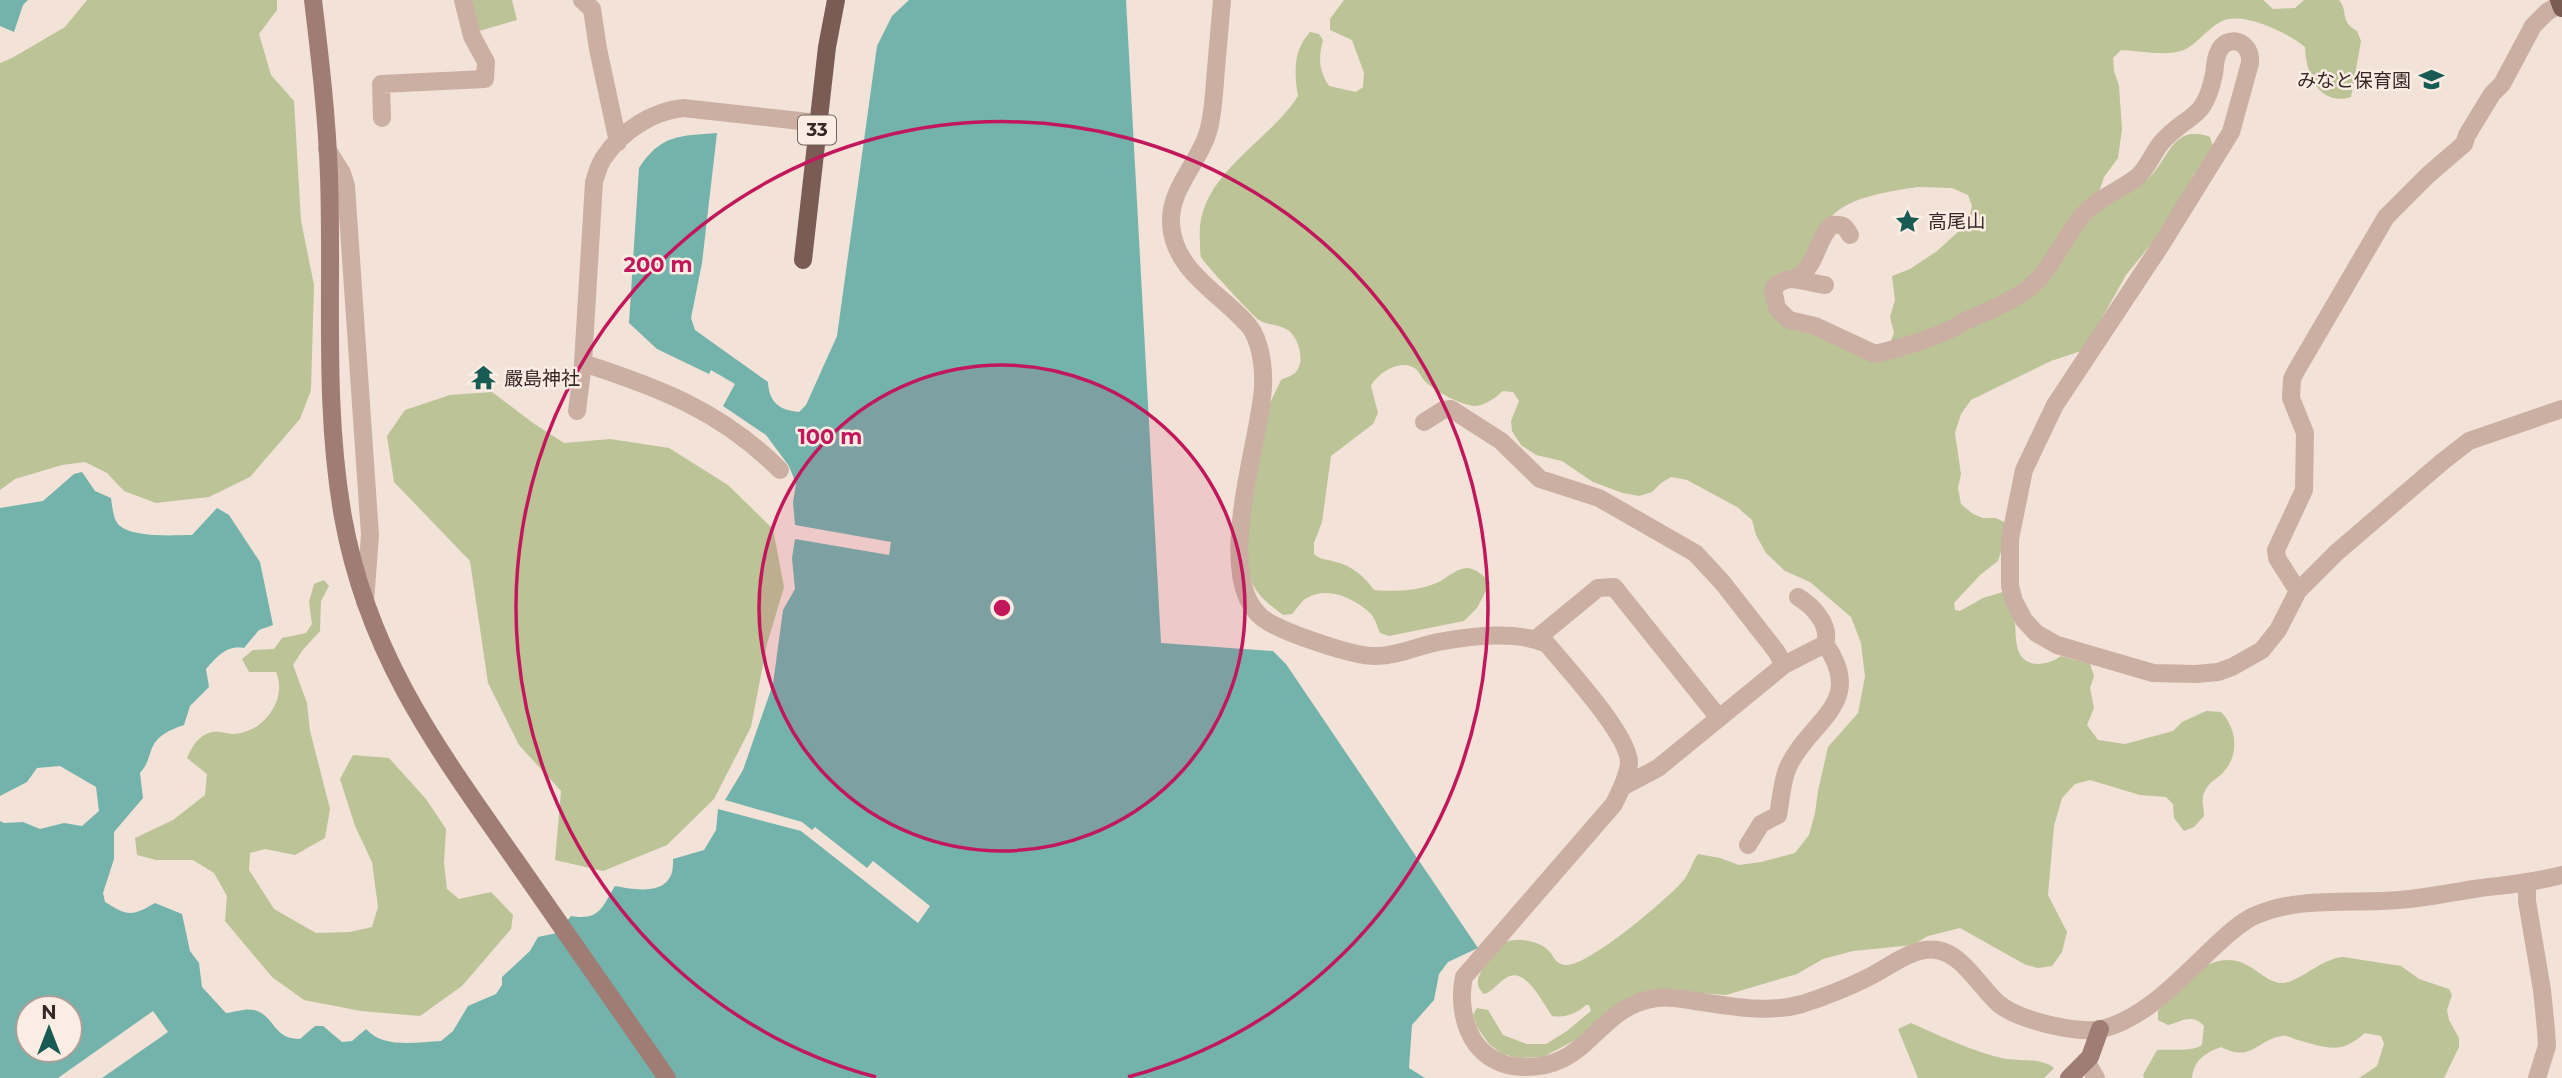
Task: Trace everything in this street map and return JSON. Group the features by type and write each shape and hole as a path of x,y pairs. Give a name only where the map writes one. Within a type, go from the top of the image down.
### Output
{"main road":[{"name":"33","path":"803,260 827,47 836,0"}],"street":[{"path":"313,0 327,149 330,401 335,459 343,518 365,602 382,647 432,740 667,1078"},
{"path":"382,118 381,84 485,79 486,62 472,36 463,0"},
{"path":"582,0 592,9 618,142"},
{"path":"1222,0 1213,109 1208,134 1177,192 1171,221 1172,238 1187,267 1251,328 1259,348 1263,389 1238,555 1241,584 1252,611 1270,623 1352,654 1367,656 1399,654 1437,642 1500,635 1536,639 1547,644 1627,750 1629,761 1614,804 1464,977 1461,998 1465,1021 1484,1054 1509,1065 1552,1064 1580,1050 1598,1029 1619,1013 1657,998 1755,1008 1793,1006 1828,995 1909,956 1928,950 1939,950 1957,960 1999,1004 2020,1016 2076,1029 2100,1029 2126,1020 2161,996 2234,929 2252,917 2283,906 2401,900 2562,875"},
{"path":"2298,591 2277,558 2276,550 2304,490 2305,433 2291,398 2292,379 2386,217 2428,175 2465,144 2467,135 2502,84 2533,26 2560,4"},
{"path":"1850,235 1841,224 1832,225 1803,274 1784,279 1773,289 1777,308 1789,320 1815,326 1875,354 1951,329 1967,319 1989,312 2033,285 2084,213 2101,197 2141,174 2164,141 2202,109 2210,91 2218,52 2231,42 2240,42 2247,46 2251,53 2231,132 2161,245 2054,405 2024,470 2010,540 2010,586 2024,620 2036,633 2056,645 2153,673 2218,672 2247,660 2262,650 2278,630 2298,591 2336,553 2418,481 2469,441 2562,409"},
{"path":"577,411 583,363 594,182 604,156 648,118 661,112 683,108 818,123"},
{"path":"327,149 342,173 346,186 370,535 365,602"},
{"path":"1795,278 1825,285"},
{"path":"583,363 665,391 708,412 764,454 780,470"},
{"path":"1424,422 1443,410 1451,409 1501,441 1540,479 1599,498 1695,553 1768,641 1784,665"},
{"path":"1536,639 1598,588 1614,587 1718,718"},
{"path":"1748,845 1761,824 1778,815 1788,767 1799,748 1832,710 1837,700 1839,677 1835,661 1825,644 1827,637 1822,622 1813,608 1798,597"},
{"path":"1622,787 1658,768 1784,665 1825,644"},
{"path":"2527,882 2527,901 2541,984 2547,1046 2536,1078"},
{"path":"2069,1078 2090,1057 2100,1029"},
{"path":"2086,1061 2096,1078"}],"green space":[{"path":"87,0 277,0 277,10 259,34 271,75 294,101 301,221 314,285 311,390 300,419 250,477 209,497 156,503 124,491 107,473 85,462 62,465 15,479 0,490 0,63 65,27"},
{"path":"472,0 512,0 517,20 479,31"},
{"path":"1344,0 2263,0 2273,9 2295,8 2304,0 2339,0 2348,24 2357,31 2361,41 2351,97 2330,97 2316,86 2308,68 2305,47 2278,30 2244,19 2219,23 2181,51 2159,53 2121,50 2113,58 2119,86 2122,129 2118,158 2104,177 2099,192 2123,192 2141,184 2156,170 2173,145 2188,135 2210,137 2212,154 2194,174 2169,222 2126,275 2084,350 2051,361 1971,400 1961,414 1955,433 1961,474 1958,488 1961,504 1973,514 2004,522 2004,542 1998,561 1980,575 1954,603 1955,610 1960,611 1983,598 2003,592 2014,619 2018,649 2025,660 2041,664 2061,656 2090,664 2094,676 2090,688 2094,708 2087,725 2098,740 2125,744 2173,731 2182,722 2206,711 2221,712 2230,724 2234,739 2230,762 2204,793 2204,816 2194,827 2184,831 2174,818 2173,804 2166,797 2140,795 2090,780 2075,784 2062,798 2054,826 2048,895 2067,932 2062,952 2052,966 2038,968 2026,965 1960,928 1928,936 1913,945 1853,951 1823,959 1797,974 1726,995 1669,991 1543,1057 1519,1058 1502,1054 1489,1044 1477,1027 1473,1015 1477,1008 1488,1010 1503,1035 1527,1044 1546,1044 1591,1011 1589,1005 1586,1005 1570,1015 1552,1016 1533,987 1513,975 1484,994 1478,986 1479,976 1494,953 1506,942 1533,942 1547,949 1559,963 1566,965 1577,962 1609,944 1660,903 1684,879 1698,854 1739,865 1795,853 1809,835 1828,747 1858,713 1865,677 1861,643 1851,617 1810,582 1785,571 1766,553 1756,535 1752,520 1737,507 1687,480 1671,477 1652,492 1639,496 1593,482 1562,461 1536,455 1521,445 1512,431 1511,421 1519,401 1513,392 1503,391 1483,404 1469,405 1442,394 1430,386 1416,369 1404,365 1391,368 1374,381 1371,386 1378,413 1373,424 1331,456 1322,522 1314,543 1314,554 1352,569 1374,590 1415,589 1439,582 1460,569 1468,568 1490,583 1477,608 1464,621 1389,636 1380,633 1370,613 1340,595 1315,595 1305,599 1292,614 1283,615 1260,595 1251,580 1247,543 1254,475 1269,406 1281,380 1294,374 1298,368 1300,350 1288,330 1259,320 1201,257 1201,218 1221,179 1298,96 1296,62 1300,47 1310,32 1319,34 1323,40 1320,64 1329,86 1356,92 1363,87 1364,73 1352,40 1330,30 1330,19","holes":["1917,187 1952,188 1968,195 1972,206 1968,223 1937,251 1910,269 1892,276 1895,300 1890,317 1894,333 1890,343 1860,352 1812,330 1767,297 1770,283 1776,275 1800,269 1823,227 1845,206 1868,197"]},
{"path":"492,392 564,443 610,439 669,448 728,485 773,529 784,587 767,644 751,727 714,799 667,845 603,871 555,860 561,791 519,745 488,683 470,561 394,482 387,436 405,410 450,395"},
{"path":"324,580 329,586 321,601 320,631 293,665 307,703 310,731 330,809 325,838 295,855 265,849 250,853 249,870 274,909 316,933 350,932 372,927 378,907 372,862 355,826 340,779 353,755 389,758 426,799 446,829 444,863 447,889 459,899 491,892 513,915 511,929 462,986 420,1016 361,1011 304,1000 272,977 225,921 227,896 214,873 193,860 156,860 137,855 135,838 173,820 205,795 207,774 187,758 199,739 215,732 245,732 255,728 271,712 279,693 276,672 249,672 242,659 253,650 274,649 282,638 306,633 312,624 309,602 314,584"},
{"path":"2343,957 2401,966 2419,979 2449,989 2452,995 2447,1010 2449,1020 2459,1038 2459,1047 2444,1078 2359,1078 2377,1066 2384,1044 2381,1036 2365,1033 2348,1045 2333,1048 2288,1036 2273,1038 2247,1052 2240,1053 2221,1047 2201,1058 2195,1066 2192,1078 2144,1078 2143,1075 2157,1050 2187,1049 2202,1045 2204,1026 2200,1022 2187,1019 2168,1025 2158,1020 2158,1011 2178,988 2201,969 2227,960 2240,962 2272,981 2284,983 2327,961"},
{"path":"1911,1023 1981,1052 2006,1059 2037,1061 2054,1068 2044,1078 1918,1078 1898,1029"}],"water":[{"path":"0,0 28,0 23,5 14,32 0,26"},
{"path":"909,0 1126,0 1161,643 1273,651 1286,664 1478,948 1448,962 1439,974 1434,1000 1412,1025 1409,1068 1425,1078 102,1078 168,1032 153,1011 84,1060 84,994 14,994 14,1064 78,1064 58,1078 0,1078 0,821 23,822 40,829 64,823 82,826 99,811 96,787 60,766 37,768 27,782 0,796 0,508 43,501 74,474 82,472 95,491 111,498 115,519 121,527 151,535 192,535 217,508 229,515 260,562 273,625 259,630 244,648 227,650 214,660 206,669 209,687 190,706 184,725 165,733 154,743 140,773 143,798 114,832 114,859 103,893 105,902 125,912 135,913 155,903 182,914 190,951 199,963 202,987 226,1013 254,1010 291,1038 300,1039 315,1026 323,1026 342,1042 352,1041 366,1029 391,1042 441,1041 453,1031 468,1006 496,994 502,985 502,977 530,951 538,937 557,933 571,916 588,916 599,911 615,886 653,889 666,883 672,873 673,859 704,850 716,830 718,809 801,831 918,923 930,906 873,861 867,868 815,827 812,830 802,822 725,800 743,770 773,684 783,610 795,589 792,558 795,539 889,555 891,542 795,525 793,502 796,484 789,466 766,435 723,406 735,384 711,370 709,374 657,349 629,323 639,168 655,149 672,139 717,133 702,263 691,318 695,330 768,382 773,400 777,404 799,412 806,405 837,336 877,46 892,16"}],"place":[{"name":"みなと保育園","path":"2431,80"},
{"name":"高尾山","path":"1908,221"},
{"name":"嚴島神社","path":"484,378"}]}
